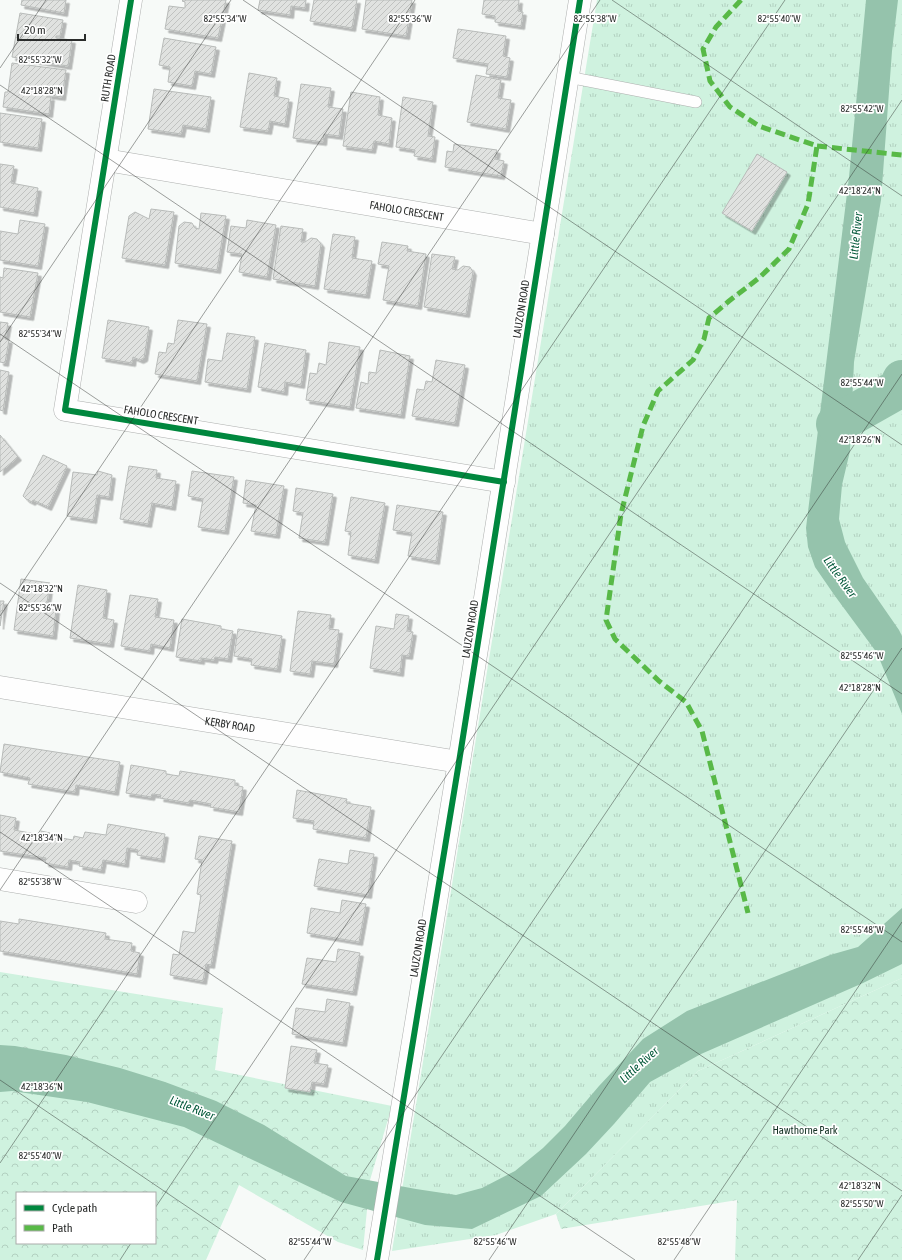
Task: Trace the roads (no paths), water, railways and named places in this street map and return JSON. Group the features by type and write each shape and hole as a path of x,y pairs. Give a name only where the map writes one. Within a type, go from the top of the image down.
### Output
{"street":[{"name":"RUTH ROAD","path":"106,160 131,0"},
{"name":"LAUZON ROAD","path":"377,1260 459,762 580,0"},
{"name":"FAHOLO CRESCENT","path":"504,482 65,410 106,160 543,234"},
{"name":"KERBY ROAD","path":"0,688 459,762"},
{"path":"0,879 136,902"}],"lane":[{"path":"568,77 696,102"}],"water":[{"path":"866,0 898,0 892,51 881,200 854,362 850,451 842,485 839,519 845,542 863,578 902,636 902,714 877,653 815,567 808,547 806,528 849,177"},
{"path":"902,908 902,964 863,983 701,1054 650,1082 586,1154 541,1196 472,1229 425,1225 341,1202 184,1127 87,1102 12,1091 0,1092 0,1045 15,1046 66,1055 120,1068 165,1082 216,1101 264,1125 346,1176 456,1195 482,1188 515,1171 543,1148 565,1126 599,1086 643,1039 687,1011 830,955 858,947"}],"waterway":[{"name":"Little River","path":"836,424 898,389 902,380"}],"park label":[{"name":"Hawthorne Park","path":"805,1130"}]}
